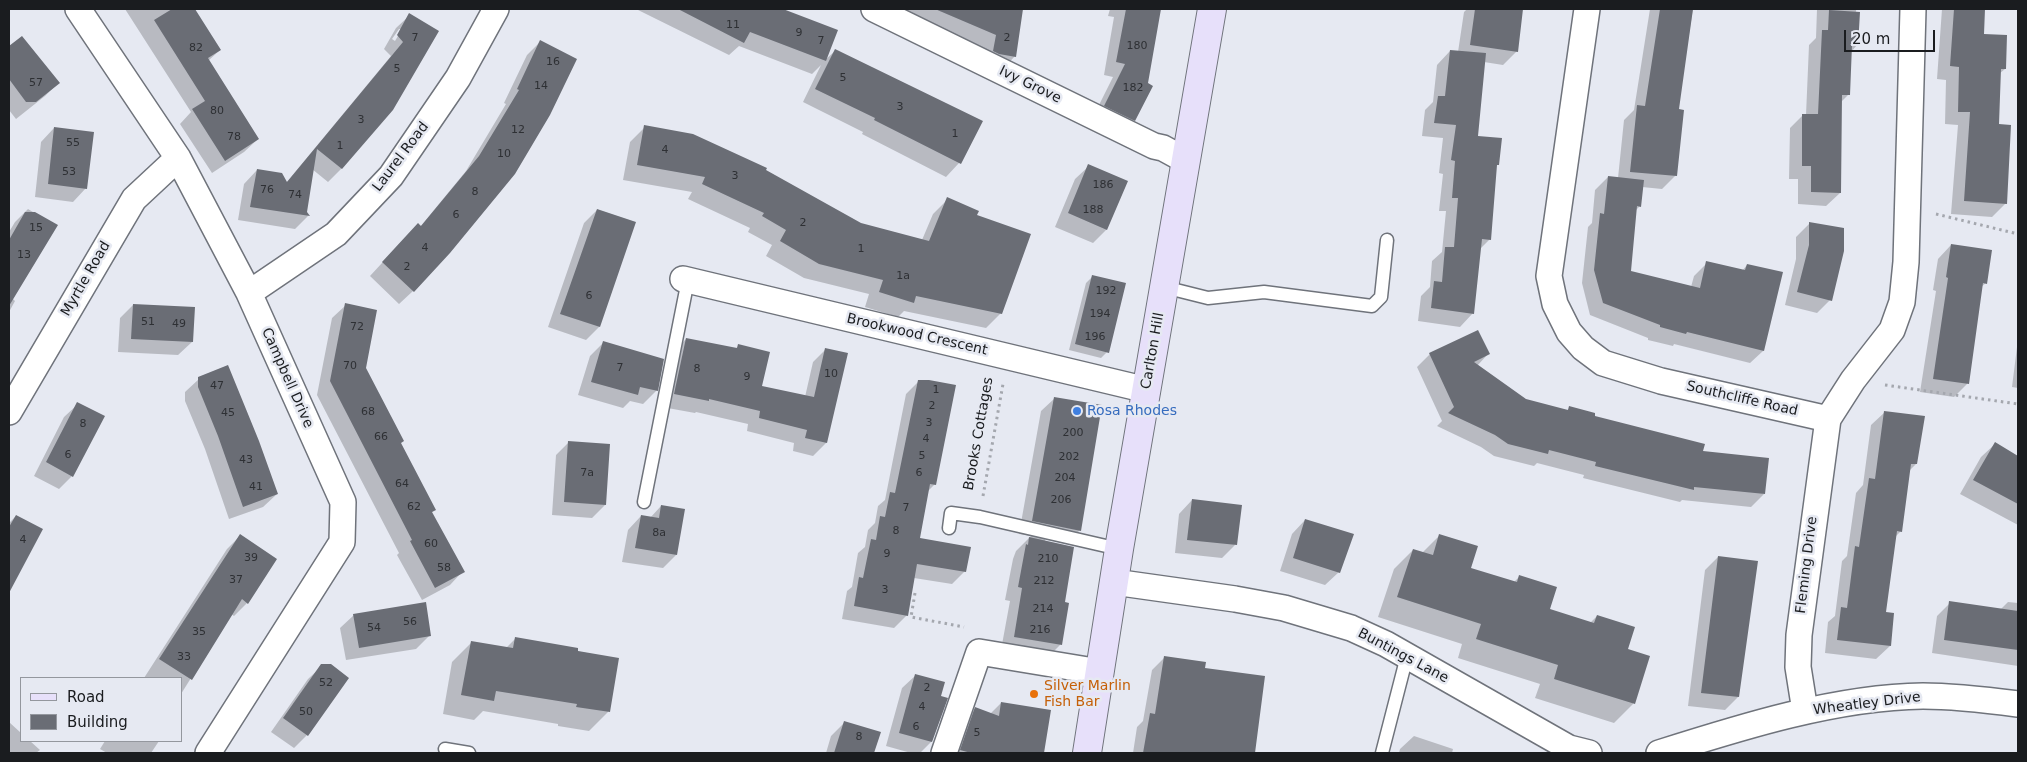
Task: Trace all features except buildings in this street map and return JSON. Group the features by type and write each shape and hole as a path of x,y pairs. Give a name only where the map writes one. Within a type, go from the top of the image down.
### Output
{"main road":[{"name":"Carlton Hill","path":"1087,753 1146,390 1212,9"}],"street":[{"name":"Campbell Drive","path":"78,9 178,158 249,292 343,502 342,542 208,753"},
{"name":"Laurel Road","path":"249,292 336,234 391,176 458,78 496,9"},
{"name":"Ivy Grove","path":"874,9 1186,160"},
{"name":"Southcliffe Road","path":"1587,9 1549,276 1555,304 1569,332 1603,364 1661,381 1828,419"},
{"path":"1828,419 1853,380 1892,330 1902,302 1906,262 1913,9"},
{"name":"Myrtle Road","path":"9,412 134,199 178,158"},
{"name":"Brookwood Crescent","path":"686,279 1146,390"},
{"name":"Fleming Drive","path":"1805,711 1798,667 1798,635 1828,419"},
{"name":"Buntings Lane","path":"1114,582 1284,608 1351,628 1407,656 1578,752"},
{"path":"944,753 979,652 1100,672"},
{"name":"Wheatley Drive","path":"1805,711 1881,699 1923,696 1983,699 2018,704"},
{"path":"1659,753 1805,711"}],"lane":[{"path":"1164,287 1208,298 1264,292 1372,306 1381,297 1387,240"},
{"name":"Brookwood Crescent","path":"644,502 686,279"},
{"path":"949,528 951,513 980,517 1120,549"},
{"path":"1382,753 1407,656"},
{"path":"445,749 469,753"}],"path":[{"path":"1908,207 2018,234"},
{"name":"Brooks Cottages","path":"980,517 1007,356"},
{"path":"1853,380 2018,404"},
{"path":"915,593 911,617 966,628"}],"place":[{"name":"Rosa Rhodes","path":"1077,411"},
{"name":"Silver Marlin Fish Bar","path":"1034,694"}]}
